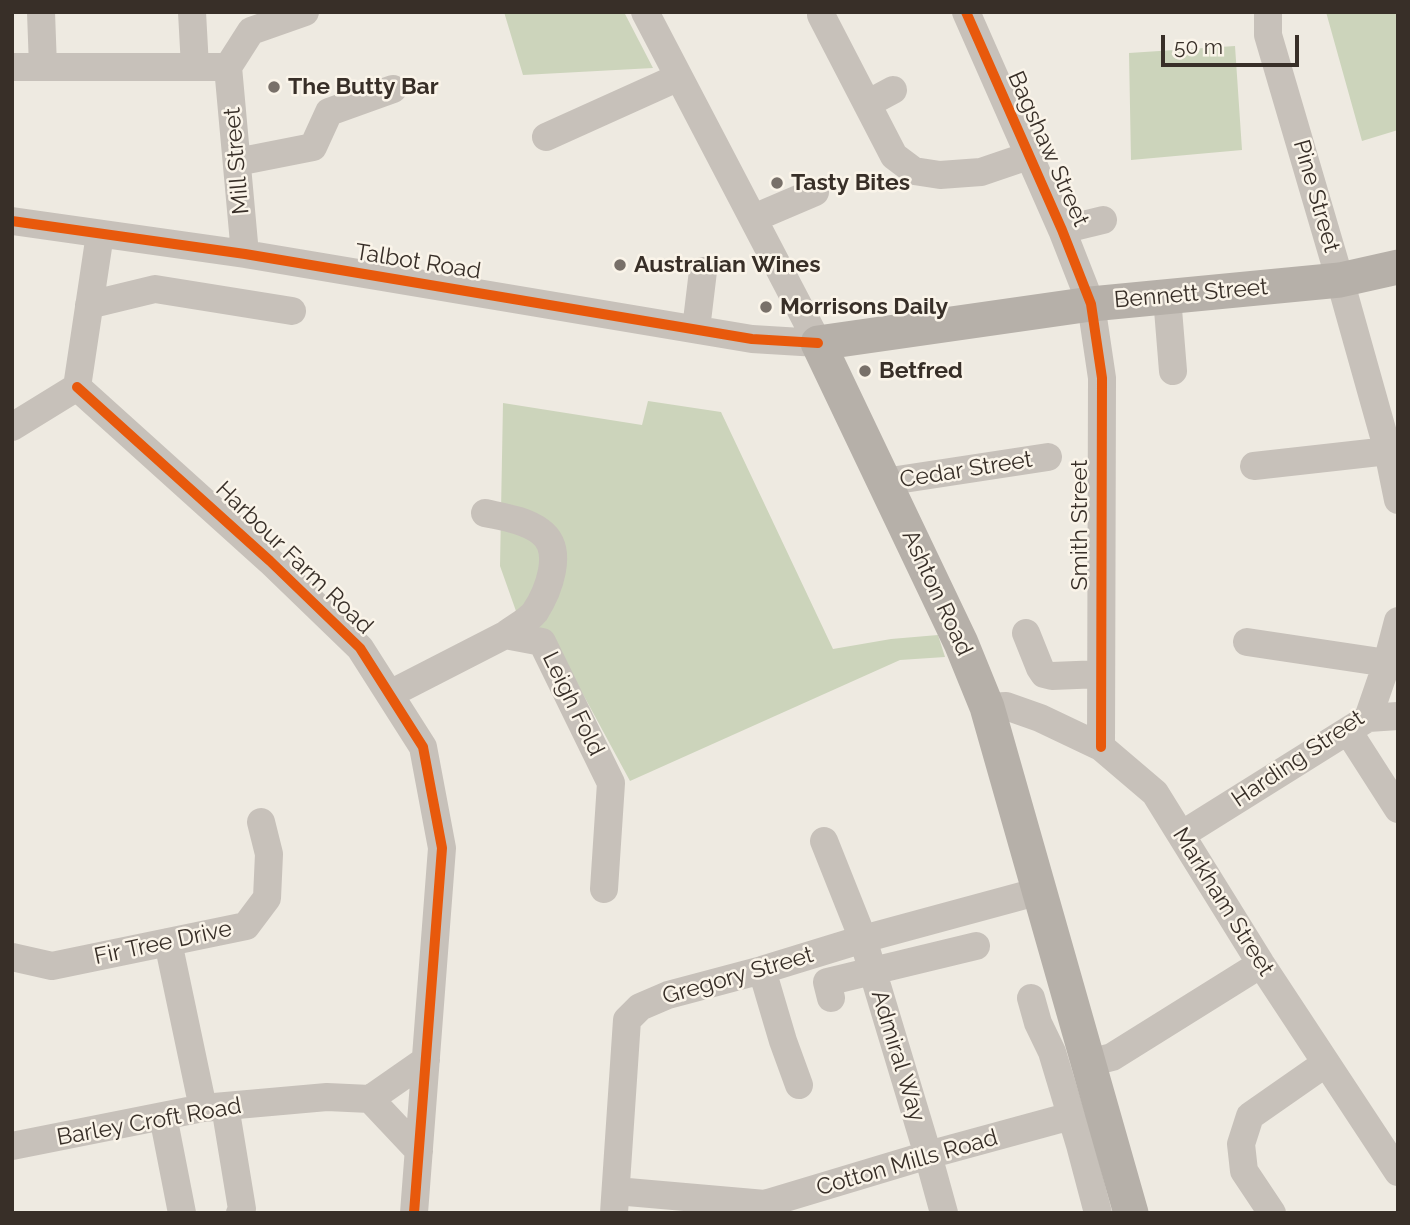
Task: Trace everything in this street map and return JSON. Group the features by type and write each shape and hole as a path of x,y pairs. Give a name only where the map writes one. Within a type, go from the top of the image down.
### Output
{"main road":[{"name":"Bennett Street","path":"817,343 1091,304 1340,281 1398,267"},
{"name":"Ashton Road","path":"817,343 961,643 987,707 1131,1213"}],"street":[{"path":"41,12 43,67"},
{"path":"192,12 195,67"},
{"path":"12,67 228,67 250,22 305,12"},
{"name":"Ashton Road","path":"645,12 817,343"},
{"name":"Bagshaw Street","path":"966,12 1062,230 1091,304"},
{"name":"Pine Street","path":"1268,12 1268,35 1340,281"},
{"path":"821,15 894,156 914,171 940,175 981,172 1028,156"},
{"name":"Mill Street","path":"228,67 245,254"},
{"path":"546,137 679,77"},
{"path":"237,162 313,148 329,112 393,89"},
{"path":"867,104 893,90"},
{"path":"754,218 815,192"},
{"path":"1062,230 1103,220"},
{"name":"Talbot Road","path":"12,221 245,254 752,339 817,343"},
{"path":"12,426 77,387 100,234"},
{"path":"696,329 703,271"},
{"path":"1340,281 1393,450 1398,500"},
{"path":"89,305 155,289 292,311"},
{"path":"1167,297 1173,371"},
{"name":"Smith Street","path":"1091,304 1101,378 1101,747"},
{"name":"Harbour Farm Road","path":"77,387 270,561 360,648 423,747 442,848 414,1213"},
{"path":"1254,466 1393,450"},
{"name":"Cedar Street","path":"884,482 1048,457"},
{"path":"390,694 505,635 534,614 554,562 550,544 542,532 517,521 485,513"},
{"name":"Harding Street","path":"1181,835 1358,725 1387,663 1398,621"},
{"path":"1026,634 1044,674 1101,674"},
{"name":"Leigh Fold","path":"505,635 542,642 611,783 604,889"},
{"path":"1247,642 1387,663"},
{"name":"Markham Street","path":"987,707 1006,706 1040,718 1101,747 1154,793 1261,964 1398,1172"},
{"path":"1398,716 1358,725 1398,809"},
{"name":"Fir Tree Drive","path":"12,957 52,966 246,926 267,898 269,854 261,822"},
{"name":"Admiral Way","path":"824,841 863,939 944,1213"},
{"name":"Gregory Street","path":"615,1202 627,1020 640,1006 668,995 1040,891"},
{"path":"168,942 242,1209 240,1213"},
{"path":"831,998 827,982 976,946"},
{"path":"1089,1063 1112,1057 1261,964"},
{"path":"762,970 799,1085"},
{"path":"1031,998 1062,1084 1098,1213"},
{"path":"419,1151 370,1099 426,1060"},
{"path":"1272,1213 1244,1171 1241,1144 1250,1116 1326,1063"},
{"name":"Barley Croft Road","path":"12,1146 214,1107 327,1097 370,1099"},
{"path":"163,1116 182,1213"},
{"name":"Cotton Mills Road","path":"615,1202 766,1209 928,1155 1071,1116"}],"green space":[{"path":"504,12 624,12 653,68 523,75"},
{"path":"1326,12 1398,12 1398,130 1362,141"},
{"path":"1235,46 1242,150 1131,160 1129,53"},
{"path":"648,401 721,412 833,649 891,639 938,635 945,657 900,660 630,781 552,637 522,628 500,566 503,403 642,425"}],"cycle path":[{"path":"966,12 1062,230 1091,304 1102,378 1101,747"},
{"path":"12,221 245,254 752,339 818,343"},
{"path":"77,387 270,561 360,648 423,747 442,848 414,1213"}],"place":[{"name":"The Butty Bar","path":"274,87"},
{"name":"Tasty Bites","path":"777,183"},
{"name":"Australian Wines","path":"620,265"},
{"name":"Morrisons Daily","path":"766,307"},
{"name":"Betfred","path":"865,371"}]}
